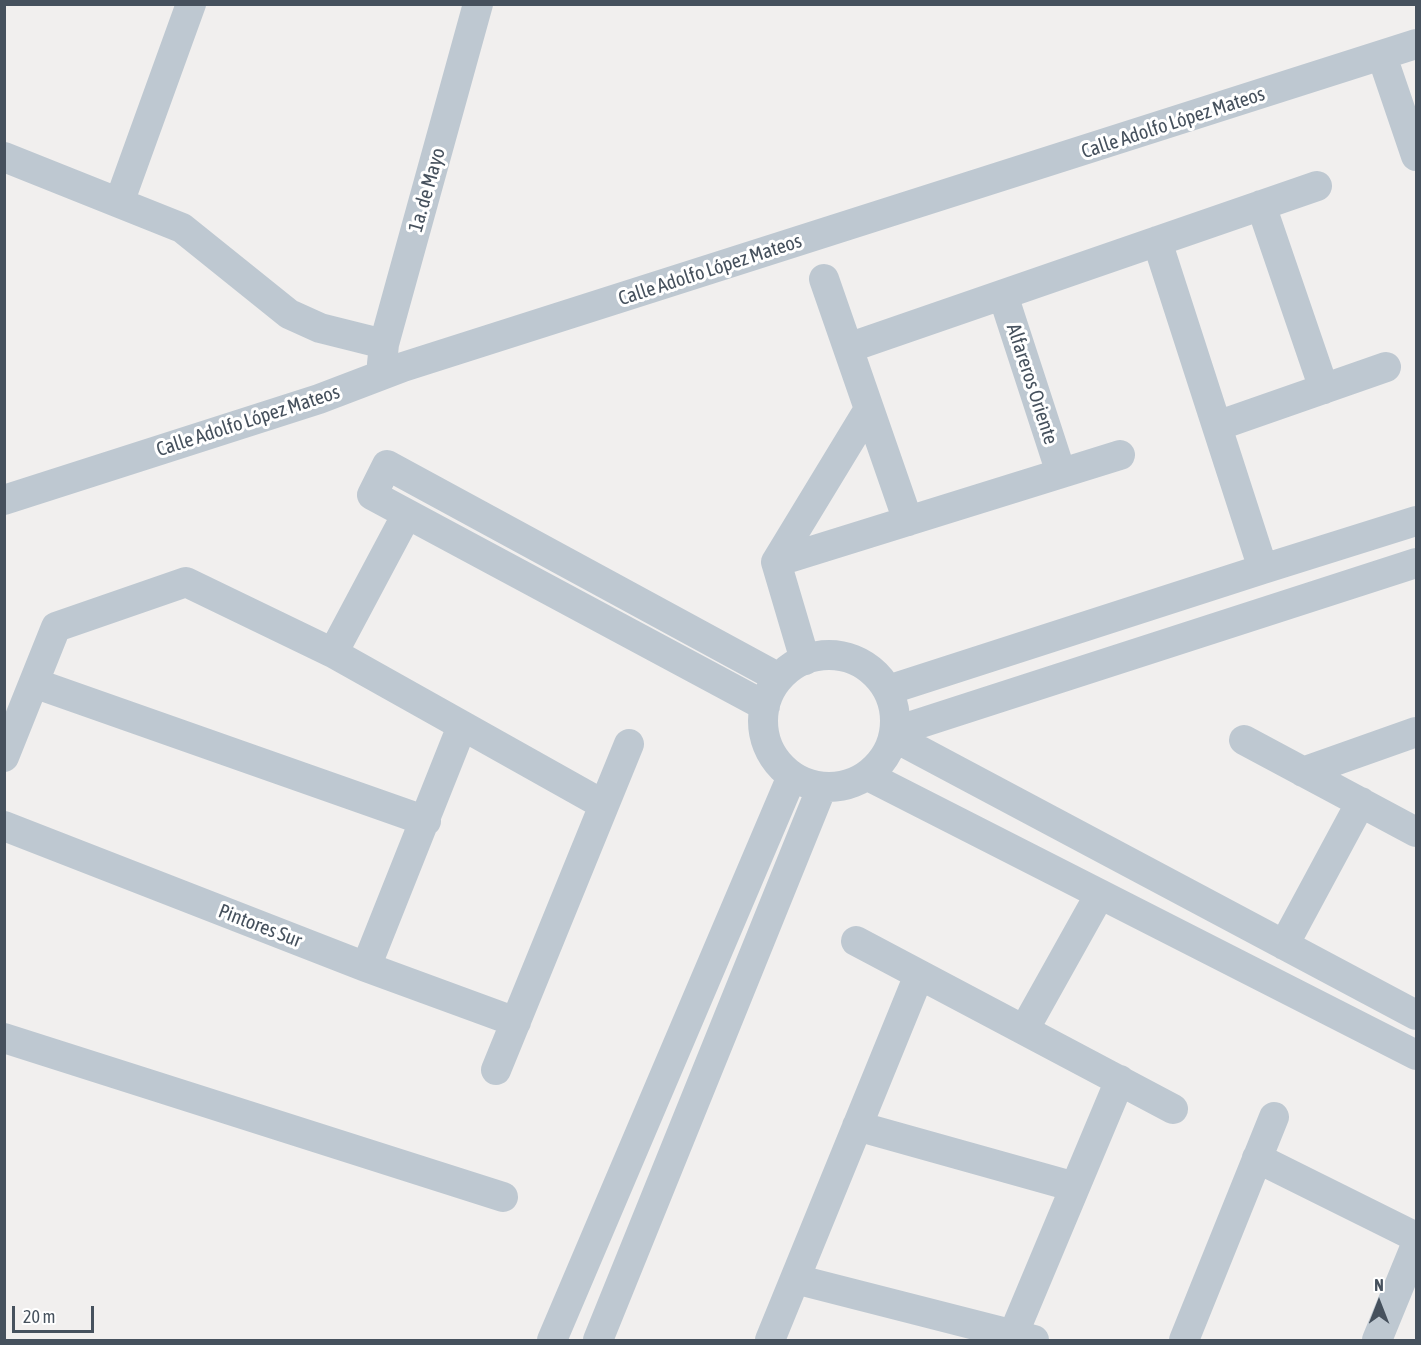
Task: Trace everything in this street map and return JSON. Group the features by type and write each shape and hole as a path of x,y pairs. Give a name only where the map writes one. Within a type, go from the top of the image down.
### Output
{"street":[{"path":"119,203 191,4"},
{"name":"1a. de Mayo","path":"381,376 384,344 478,4"},
{"name":"Calle Adolfo López Mateos","path":"4,500 319,399 403,367 1416,44"},
{"path":"1382,56 1416,153"},
{"path":"4,157 182,228 289,314 320,328 384,344"},
{"path":"848,348 1317,186"},
{"path":"1261,205 1324,389"},
{"path":"1157,241 1263,568"},
{"path":"824,279 908,521"},
{"name":"Alfareros Oriente","path":"1003,295 1061,473"},
{"path":"1217,426 1386,367"},
{"path":"805,660 776,562 869,409"},
{"path":"776,562 1120,455"},
{"path":"765,706 372,495 387,465 780,678"},
{"path":"333,654 407,514"},
{"path":"888,690 1263,568 1416,521"},
{"path":"895,734 1416,563"},
{"path":"4,757 56,627 186,582 333,654 604,805"},
{"path":"821,656 853,659 879,677 894,705 895,734 889,752 868,776 853,783 838,787 822,787 792,776 780,766 765,738 763,722 770,691 792,667 805,660 821,656"},
{"path":"34,683 426,821"},
{"path":"366,967 462,726"},
{"path":"1303,772 1416,732"},
{"path":"895,734 1416,1015"},
{"path":"1244,740 1416,832"},
{"path":"496,1070 629,744"},
{"path":"552,1341 792,776"},
{"path":"868,776 1416,1055"},
{"path":"598,1341 822,787"},
{"path":"1284,945 1361,802"},
{"name":"Pintores Sur","path":"4,826 366,967 516,1022"},
{"path":"1024,1030 1100,894"},
{"path":"856,941 1173,1109"},
{"path":"770,1341 919,975"},
{"path":"4,1038 503,1197"},
{"path":"795,1279 1024,1338 1075,1187 1120,1080"},
{"path":"1184,1341 1274,1117"},
{"path":"857,1126 1075,1187"},
{"path":"1257,1158 1416,1237"},
{"path":"1377,1341 1416,1245"}]}
